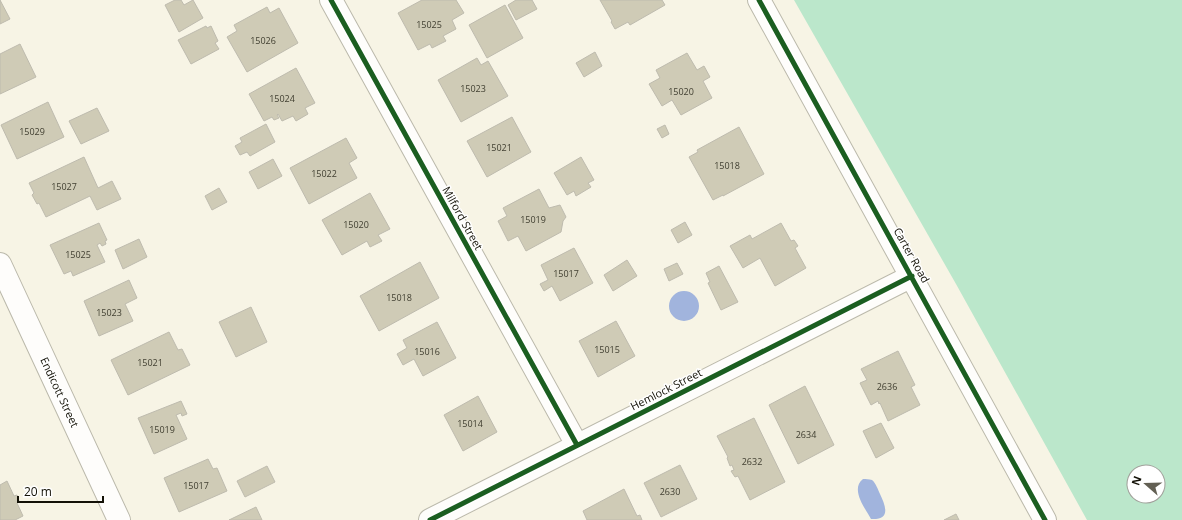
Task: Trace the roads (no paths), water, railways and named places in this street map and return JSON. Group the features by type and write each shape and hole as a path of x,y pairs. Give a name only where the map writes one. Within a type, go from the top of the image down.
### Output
{"street":[{"name":"Milford Street","path":"331,0 577,445"},
{"name":"Carter Road","path":"759,0 1045,520"},
{"name":"Endicott Street","path":"0,264 119,520"},
{"name":"Hemlock Street","path":"430,520 912,276"}],"water":[{"path":"684,291 695,295 699,306 695,317 684,321 673,317 669,306 673,295"},
{"path":"863,479 872,480 875,483 882,498 885,511 882,517 878,519 871,519 860,499 858,488 859,483"}]}
